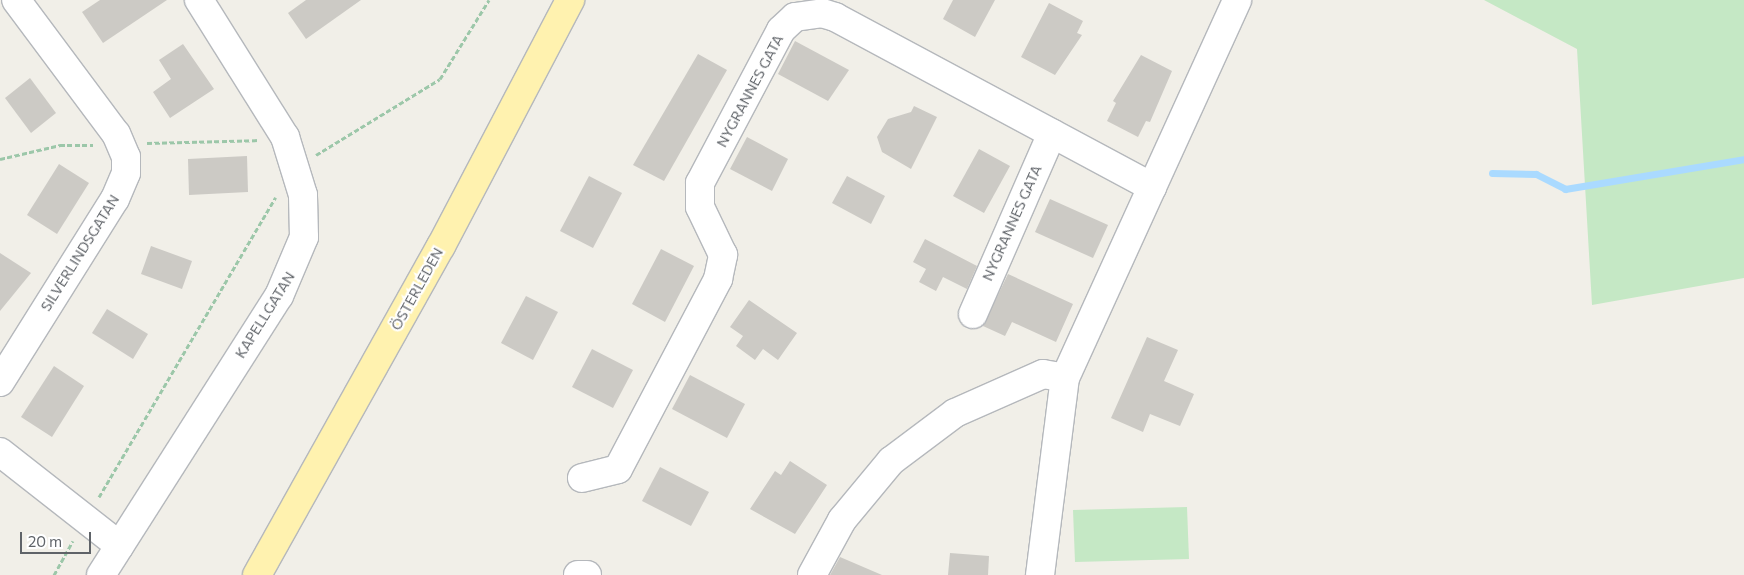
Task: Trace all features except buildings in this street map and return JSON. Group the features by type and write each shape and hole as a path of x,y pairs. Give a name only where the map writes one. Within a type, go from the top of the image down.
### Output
{"main road":[{"name":"ÖSTERLEDEN","path":"257,575 441,246 570,0"}],"street":[{"name":"SILVERLINDSGATAN","path":"0,382 122,187 126,165 121,144 16,0"},
{"path":"1040,575 1065,378 1237,0"},
{"name":"KAPELLGATAN","path":"101,575 291,276 304,223 296,164 273,112 210,5"},
{"name":"NYGRANNES GATA","path":"582,478 618,469 718,279 723,255 700,207 700,183 781,30 795,17 808,13 835,17 1152,187"},
{"name":"NYGRANNES GATA","path":"973,314 1052,133"},
{"path":"812,575 842,520 892,461 955,413 1043,374 1065,378"},
{"path":"1,454 120,546"},
{"path":"578,575 587,575"}],"path":[{"path":"54,575 281,188 279,170 296,164 440,79 489,0"},
{"path":"0,159 60,145 267,142"}],"green space":[{"path":"1484,0 1744,0 1744,278 1592,305 1577,49"},
{"path":"1187,507 1189,559 1075,562 1073,510"}],"waterway":[{"path":"1492,173 1536,174 1565,189 1744,159"}]}
